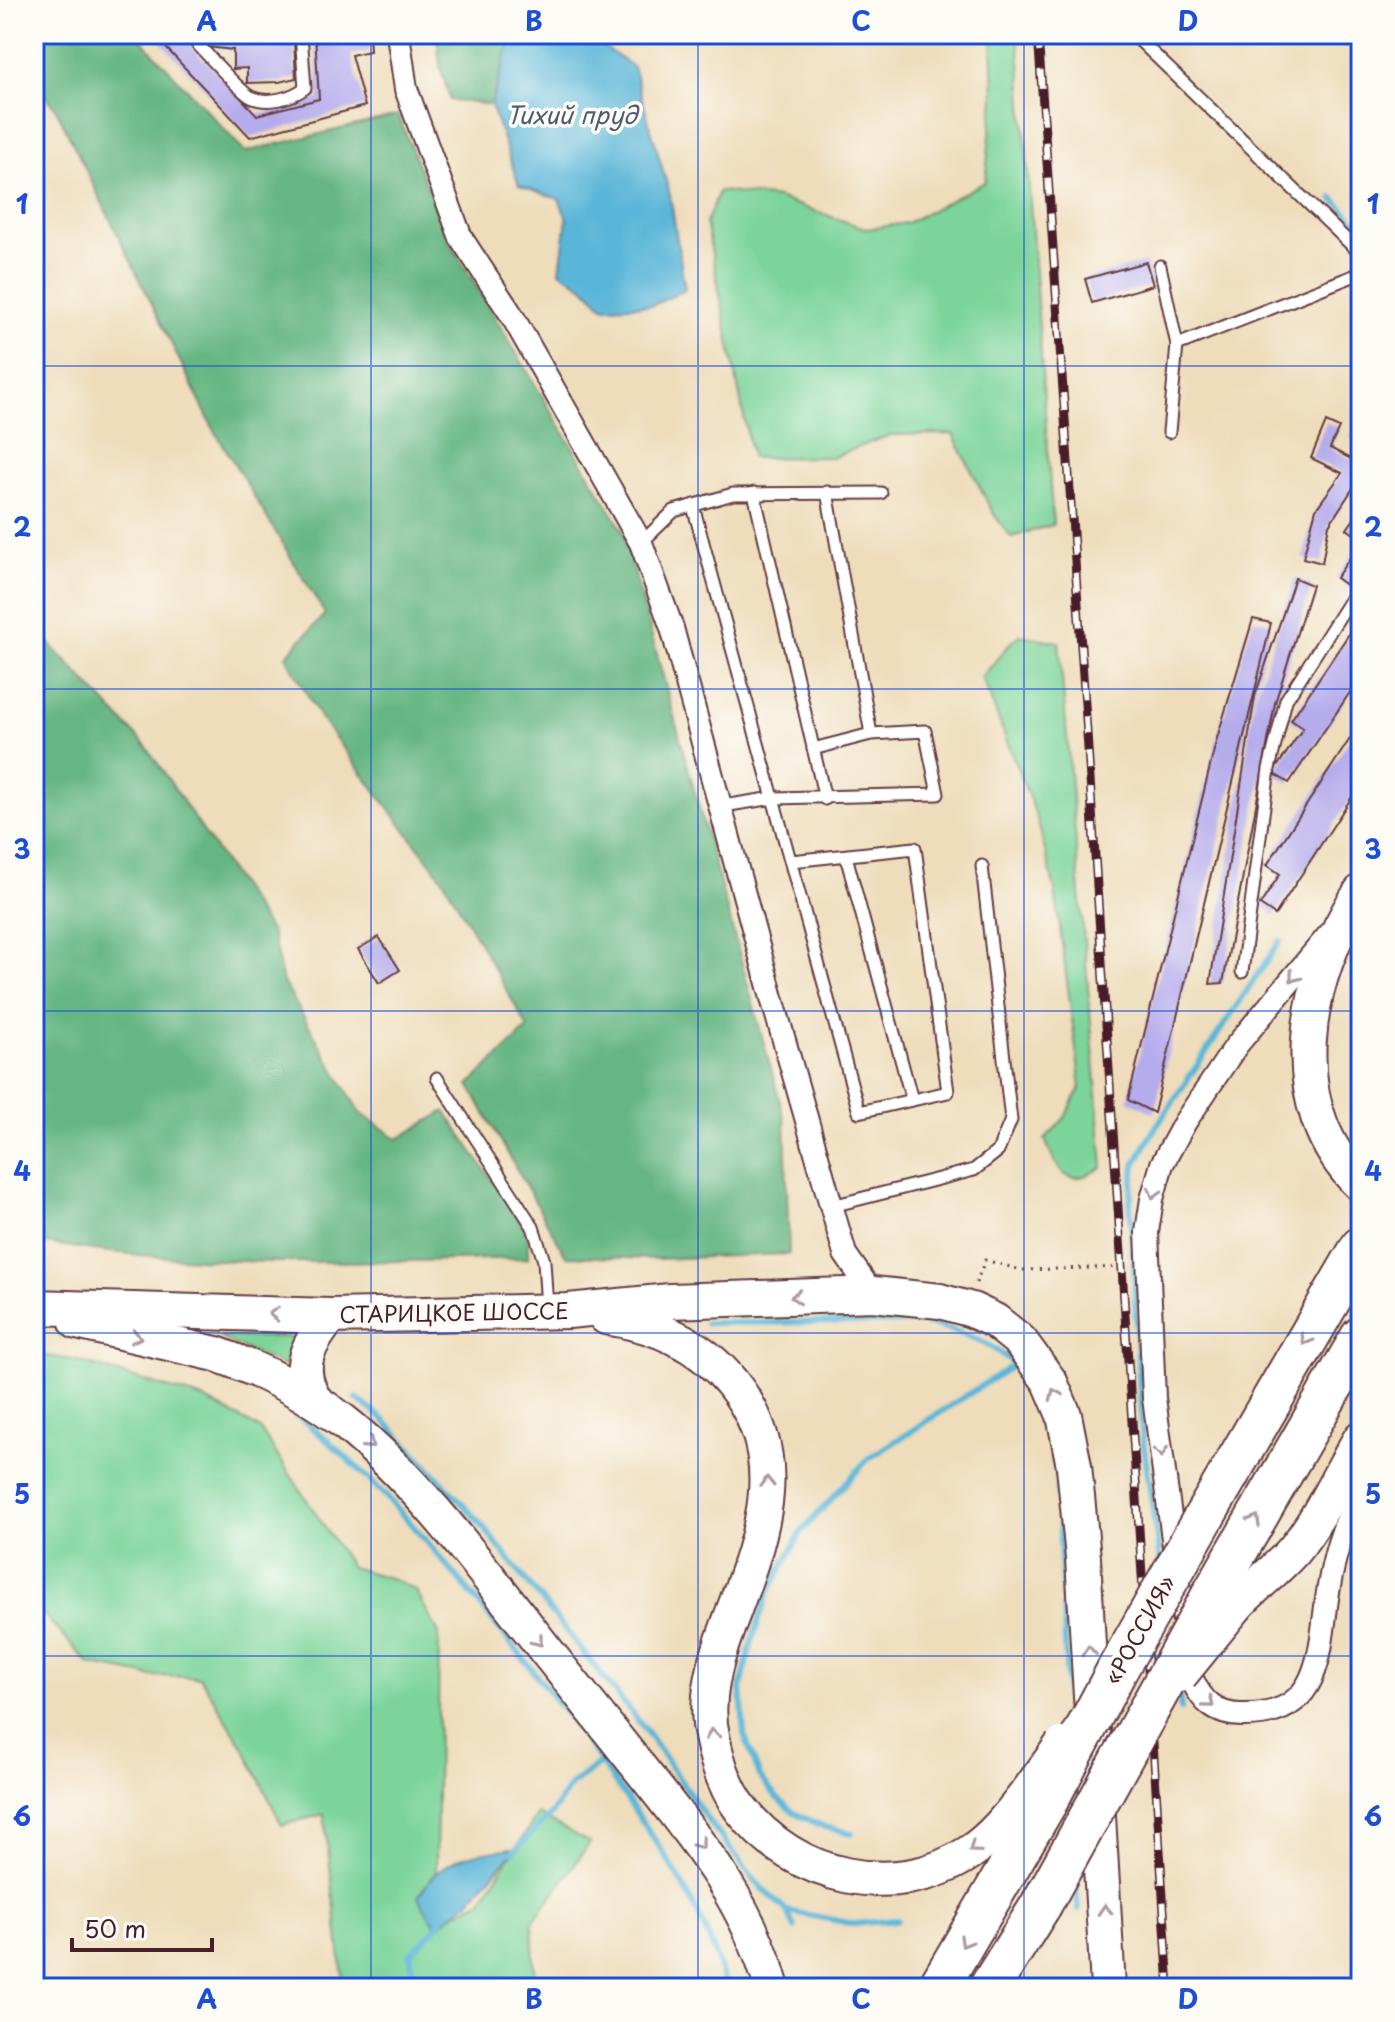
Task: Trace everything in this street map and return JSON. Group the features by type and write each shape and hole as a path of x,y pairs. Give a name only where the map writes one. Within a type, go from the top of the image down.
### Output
{"highway":[{"name":"«РОССИЯ»","path":"938,1988 1037,1797 1117,1670 1353,1260"},
{"path":"989,1988 1041,1905 1144,1718 1226,1597 1361,1337"}],"main road":[{"path":"1353,904 1318,984 1308,1031 1307,1065 1321,1124 1341,1161 1361,1185"},
{"name":"СТАРИЦКОЕ ШОССЕ","path":"34,1309 331,1316 558,1311 670,1301 873,1294 940,1301 972,1310 995,1321 1020,1341 1042,1368 1064,1415 1080,1521 1108,1988"},
{"path":"34,1309 117,1333 216,1354 255,1369 315,1401 377,1451 488,1578 701,1845 734,1894 747,1920 772,1988"},
{"path":"558,1311 638,1323 683,1339 714,1364 735,1387 746,1402 758,1431 764,1450 767,1481 763,1521 717,1658 710,1708 711,1734 722,1774 750,1820 776,1845 816,1868 854,1878 897,1878 933,1869 967,1854 1037,1797"},
{"path":"315,1401 306,1385 305,1360 310,1344 331,1316"},
{"path":"1226,1597 1255,1585 1278,1566 1304,1537 1361,1438"}],"street":[{"path":"398,34 406,89 461,238 511,314 641,543 672,628 845,1254 873,1294"},
{"path":"1353,904 1236,1046 1185,1122 1162,1164 1152,1199 1147,1232 1147,1275 1154,1398 1192,1679 1199,1696 1210,1706 1234,1715 1263,1714 1287,1704 1306,1687 1318,1666 1339,1538 1361,1494"}],"lane":[{"path":"188,34 250,97 270,100 292,97 305,88 301,34"},
{"path":"1133,34 1361,254"},
{"path":"1160,266 1177,345 1169,432"},
{"path":"1177,345 1361,273"},
{"path":"827,492 871,734"},
{"path":"754,493 825,799"},
{"path":"641,543 674,511 733,494 881,493"},
{"path":"693,506 859,1112 948,1092 915,848 791,861"},
{"path":"1242,972 1269,769 1286,700 1361,583"},
{"path":"723,806 774,798 938,794 925,731 871,734 813,749"},
{"path":"846,856 912,1100"},
{"path":"832,1206 974,1170 998,1151 1011,1120 982,866"},
{"path":"437,1078 533,1227 558,1311"}],"path":[{"path":"973,1291 985,1260 1021,1270 1129,1267"}],"green space":[{"path":"34,34 136,34 245,152 398,115 449,241 623,531 785,1120 789,1254 657,1259 566,1256 469,1085 528,1028 445,882 321,719 286,656 325,614 213,428 55,107 34,81"},
{"path":"437,34 519,34 512,36 491,105 450,100 440,66"},
{"path":"992,34 1018,34 1053,525 1011,537 993,513 953,434 890,435 833,457 752,458 706,223 719,191 777,198 867,229 907,223 985,182 994,99"},
{"path":"34,627 146,746 272,934 283,982 360,1113 398,1139 445,1111 528,1233 528,1258 342,1262 218,1260 95,1250 34,1241"},
{"path":"1020,635 1059,642 1103,1167 1080,1177 1072,1177 1059,1169 1045,1139 1064,1119 1081,1087 1055,890 1037,818 982,677"},
{"path":"218,1337 290,1337 293,1339 285,1366"},
{"path":"34,1354 78,1361 204,1399 260,1429 351,1567 396,1580 416,1591 439,1634 436,1873 418,1897 445,1919 482,1900 538,1814 590,1843 532,1923 535,1988 349,1988 343,1978 324,1814 282,1825 245,1750 200,1677 150,1676 89,1664 34,1604"}],"water":[{"name":"Тихий пруд","path":"585,34 633,67 670,195 685,290 653,305 604,307 584,287 560,271 567,219 559,199 519,185 491,105 512,36"},
{"path":"518,1847 469,1901 437,1927 418,1897 438,1872 473,1854"}],"building":[{"path":"153,34 180,34 257,115 319,99 315,34 369,34 370,51 351,55 365,106 250,137"},
{"path":"207,34 263,34 263,44 294,40 296,78 247,83 247,68 233,69 233,50 208,47"},
{"path":"1146,262 1153,285 1092,303 1085,279"},
{"path":"1361,418 1361,443 1350,437"},
{"path":"1326,422 1339,428 1330,448 1361,464 1361,476 1329,525 1322,563 1303,558 1316,509 1342,473 1311,458"},
{"path":"1361,509 1361,539 1347,529"},
{"path":"1361,542 1361,579 1353,590 1336,578"},
{"path":"1295,578 1312,585 1275,703 1223,983 1210,984 1255,696"},
{"path":"1361,616 1361,676 1289,783 1273,773 1303,728 1291,720"},
{"path":"1253,619 1271,623 1154,1113 1128,1100 1217,738"},
{"path":"1361,722 1361,783 1275,915 1260,905 1280,874 1267,865"},
{"path":"379,937 400,970 379,983 358,949"}],"waterway":[{"path":"1333,198 1355,221 1361,220"},
{"path":"1160,1561 1142,1432 1130,1201 1135,1165 1152,1133 1280,941"},
{"path":"706,1323 919,1322 952,1330 985,1344 1014,1364 1026,1377 1043,1411 1053,1452 1058,1496 1069,1724"},
{"path":"852,1833 825,1827 794,1813 776,1797 760,1777 744,1734 741,1687 768,1593 802,1531 868,1459 1015,1364"},
{"path":"356,1398 383,1419 475,1517 644,1728 705,1816 756,1882 787,1911 795,1928"},
{"path":"291,1411 361,1471 402,1514 480,1605 567,1715 674,1869 704,1927 726,1988"},
{"path":"1179,1691 1181,1709"},
{"path":"513,1852 552,1813 572,1784 601,1762"},
{"path":"1076,1875 1078,1910"},
{"path":"787,1911 855,1924 897,1920"},
{"path":"415,1988 410,1954 442,1922"}],"railway":[{"path":"1038,34 1169,1988"}]}
